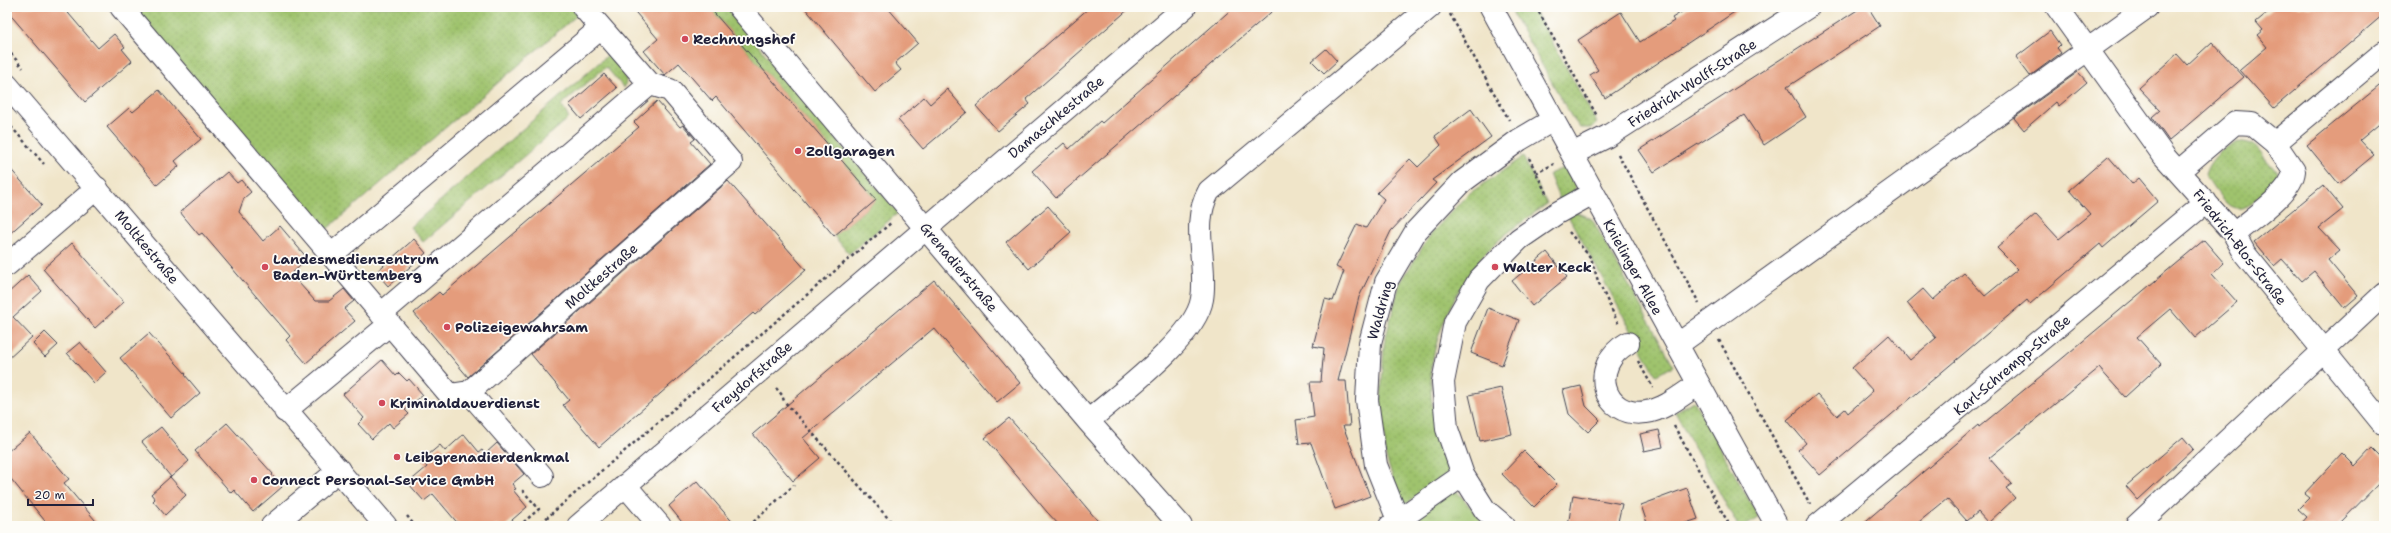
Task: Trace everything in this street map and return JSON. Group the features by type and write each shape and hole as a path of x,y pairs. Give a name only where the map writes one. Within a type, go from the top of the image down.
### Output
{"street":[{"path":"121,7 450,395 469,392 542,476"},
{"path":"286,411 385,319 650,84 583,7"},
{"name":"Grenadierstraße","path":"739,7 1088,421 1181,526"},
{"name":"Damaschkestraße","path":"926,227 1185,7"},
{"path":"1088,421 1180,340 1199,312 1202,298 1203,280 1200,214 1203,201 1209,191 1430,7"},
{"name":"Knielinger Allee","path":"1491,7 1698,385 1770,524"},
{"name":"Friedrich-Wolff-Straße","path":"1572,154 1608,136 1808,7"},
{"name":"Friedrich-Blos-Straße","path":"2057,7 2164,156 2234,234 2245,254 2323,352 2384,425"},
{"path":"1676,346 1710,324 2147,7"},
{"path":"331,255 601,28"},
{"path":"2275,143 2384,52"},
{"name":"Moltkestraße","path":"469,392 731,162 670,90 650,84"},
{"name":"Moltkestraße","path":"7,85 98,188 286,411 339,470 386,526"},
{"name":"Waldring","path":"1463,475 1396,524 1376,465 1367,400 1370,343 1386,282 1416,231 1462,182 1519,140 1553,120"},
{"path":"2179,171 2235,123 2252,124 2275,143 2294,171 2293,178 2287,188 2234,234"},
{"path":"7,265 98,188"},
{"path":"1504,526 1485,510 1463,475 1447,429 1443,382 1455,322 1479,280 1519,239 1557,213 1593,194"},
{"name":"Karl-Schrempp-Straße","path":"1820,525 2206,202"},
{"name":"Freydorfstraße","path":"578,526 926,227"},
{"path":"2136,526 2384,294"},
{"path":"1628,343 1613,353 1607,362 1604,379 1608,395 1620,407 1636,413 1648,412 1663,406 1698,385"},
{"path":"272,526 339,470"},
{"path":"626,485 660,526"}],"path":[{"path":"1446,7 1557,213 1571,235 1591,258 1598,281 1628,343 1730,526"},
{"path":"1536,7 1820,525"},
{"path":"537,526 909,207"},
{"path":"776,388 784,401 895,526"},
{"path":"519,526 539,509 523,491 542,476"},
{"path":"749,526 794,485"},
{"path":"754,522 757,526"}],"green space":[{"path":"131,7 579,7 582,11 327,229"},
{"path":"709,7 726,7 898,213 849,254 834,236 876,200"},
{"path":"1509,7 1533,7 1597,123 1592,128 1580,128 1571,116"},
{"path":"609,54 620,65 625,73 626,83 624,88 606,67 561,105 569,118 423,242 410,227"},
{"path":"2239,141 2253,144 2277,172 2270,184 2252,204 2237,208 2230,206 2224,200 2213,187 2205,174 2218,154"},
{"path":"1523,157 1547,204 1512,229 1488,250 1472,270 1454,299 1435,348 1431,380 1432,403 1436,427 1450,472 1402,507 1386,457 1381,399 1384,344 1400,283 1431,234 1467,195"},
{"path":"1566,167 1576,185 1572,198 1562,206 1549,174"},
{"path":"1575,212 1592,219 1674,366 1656,375 1568,216"},
{"path":"1694,401 1759,518 1745,526 1738,526 1675,412"},
{"path":"1453,487 1487,526 1421,526 1415,520"}],"building":[{"path":"7,7 63,7 98,48 114,34 125,47 122,49 132,61 85,102 7,11"},
{"name":"Zollgaragen","path":"631,7 709,7 876,200 834,236 716,97 712,101 679,63 665,75 644,51 658,39"},
{"path":"804,7 887,7 918,43 895,63 901,70 875,92"},
{"path":"1090,7 1131,7 1026,99 1030,104 998,131 976,106"},
{"path":"1234,7 1277,7 1056,198 1032,171 1064,143 1069,149 1100,121 1102,123"},
{"path":"1690,7 1742,7 1605,98 1590,75 1598,70 1578,40 1621,12 1640,42 1674,21 1672,18"},
{"path":"1862,7 1868,7 1880,26 1787,87 1806,117 1764,145 1744,115 1654,172 1639,150"},
{"path":"2274,7 2384,7 2384,14 2274,108 2240,70 2267,47 2257,35 2263,30 2256,22"},
{"path":"2050,31 2060,45 2057,48 2061,53 2030,76 2016,57"},
{"path":"2212,42 2244,77 2169,141 2152,117 2160,110 2139,88 2177,54 2187,65"},
{"path":"1326,49 1337,61 1324,73 1312,61"},
{"path":"2078,72 2087,82 2059,106 2056,102 2024,130 2014,118"},
{"path":"604,74 617,88 581,119 569,105"},
{"path":"2384,82 2384,120 2360,140 2374,155 2339,184 2307,145"},
{"path":"947,89 967,112 923,149 898,120 924,97 930,104"},
{"path":"159,90 201,139 175,161 179,166 157,185 107,127 129,108 133,112"},
{"path":"657,101 680,127 683,125 695,139 691,142 710,164 468,377 414,313 439,292 442,295 639,127 634,122"},
{"path":"1471,109 1491,137 1432,180 1436,183 1391,231 1359,297 1338,381 1346,381 1350,426 1343,426 1370,496 1335,509 1311,443 1299,444 1296,420 1314,417 1310,382 1321,382 1324,348 1313,346 1325,299 1333,301 1344,271 1336,267 1357,224 1366,228 1384,199 1377,193 1410,159 1418,167 1441,145 1435,136"},
{"path":"2108,156 2132,184 2139,178 2158,201 2103,248 2100,244 2030,304 2027,300 1820,475 1798,450 1806,443 1787,420 1817,394 1837,416 1845,409 1848,413 1873,391 1852,368 1889,335 1910,360 1936,338 1907,303 1923,289 1933,300 1964,273 1985,296 2018,269 1997,248 2036,214 2059,239 2090,214 2069,190"},
{"path":"7,165 42,205 7,236"},
{"name":"Landesmedienzentrum Baden-Württemberg","path":"227,172 237,183 241,180 251,192 244,198 239,212 263,241 280,226 308,259 291,274 315,301 329,301 344,289 354,301 344,309 355,321 306,363 286,340 290,336 202,233 199,235 180,212"},
{"path":"728,181 806,270 755,315 753,313 599,447 563,405 569,400 531,354"},
{"path":"2323,185 2343,209 2319,228 2340,250 2328,260 2358,296 2344,308 2314,271 2302,281 2282,259 2274,266 2254,242"},
{"path":"1048,206 1071,232 1029,269 1006,242"},
{"path":"414,239 426,253 388,286 376,272"},
{"path":"2204,240 2224,263 2212,274 2237,302 2195,338 2170,309 2137,337 2161,364 2125,397 2099,368 1989,458 2012,484 2006,488 2015,498 1988,523 1978,512 1967,521 1947,499 1914,526 1860,526 1978,425 1979,427"},
{"path":"72,243 124,302 95,328 43,269"},
{"path":"1547,252 1567,277 1532,306 1512,281"},
{"path":"28,275 42,291 13,317 32,337 7,360 7,294"},
{"path":"934,280 1020,383 997,402 934,328 803,438 820,458 793,481 753,434"},
{"path":"1488,308 1519,320 1502,365 1471,353"},
{"path":"45,332 58,345 45,357 33,344"},
{"path":"149,333 186,374 185,375 200,393 171,418 120,358"},
{"path":"80,342 106,372 94,383 67,353"},
{"name":"Kriminaldauerdienst","path":"382,360 396,376 399,373 407,381 409,379 423,395 405,410 409,414 393,428 389,423 372,439 358,424 364,418 343,394"},
{"path":"1581,386 1586,406 1600,420 1588,432 1569,414 1563,390"},
{"path":"1501,388 1512,434 1480,441 1469,395"},
{"path":"1009,418 1102,526 1060,526 1047,512 985,438"},
{"path":"227,423 273,474 272,475 282,487 253,512 234,490 231,493 195,451"},
{"path":"161,427 189,461 171,477 142,442"},
{"path":"1659,430 1663,447 1644,451 1640,434"},
{"path":"30,433 69,479 64,483 100,526 49,526 7,474 7,452"},
{"path":"464,434 479,452 482,450 485,454 497,443 524,474 512,484 516,489 513,490 527,507 505,526 460,526 433,494 424,501 408,483 427,467 422,460 440,445 445,451"},
{"path":"2183,437 2193,449 2138,500 2126,486"},
{"path":"2372,448 2384,460 2384,478 2337,526 2299,526 2307,517 2298,509 2309,498 2304,494 2342,453 2355,466"},
{"path":"1524,451 1557,484 1534,507 1502,474"},
{"path":"170,477 186,495 165,515 153,501 155,499 151,494"},
{"path":"697,481 736,526 685,526 669,506"},
{"path":"1687,488 1698,519 1677,526 1648,526 1641,505"},
{"path":"1573,495 1622,504 1617,526 1568,526"}],"place":[{"name":"Rechnungshof","path":"685,39"},
{"name":"Zollgaragen","path":"798,151"},
{"name":"Landesmedienzentrum Baden-Württemberg","path":"265,267"},
{"name":"Walter Keck","path":"1495,267"},
{"name":"Polizeigewahrsam","path":"447,327"},
{"name":"Kriminaldauerdienst","path":"382,403"},
{"name":"Leibgrenadierdenkmal","path":"397,457"},
{"name":"Connect Personal-Service GmbH","path":"254,480"}]}
